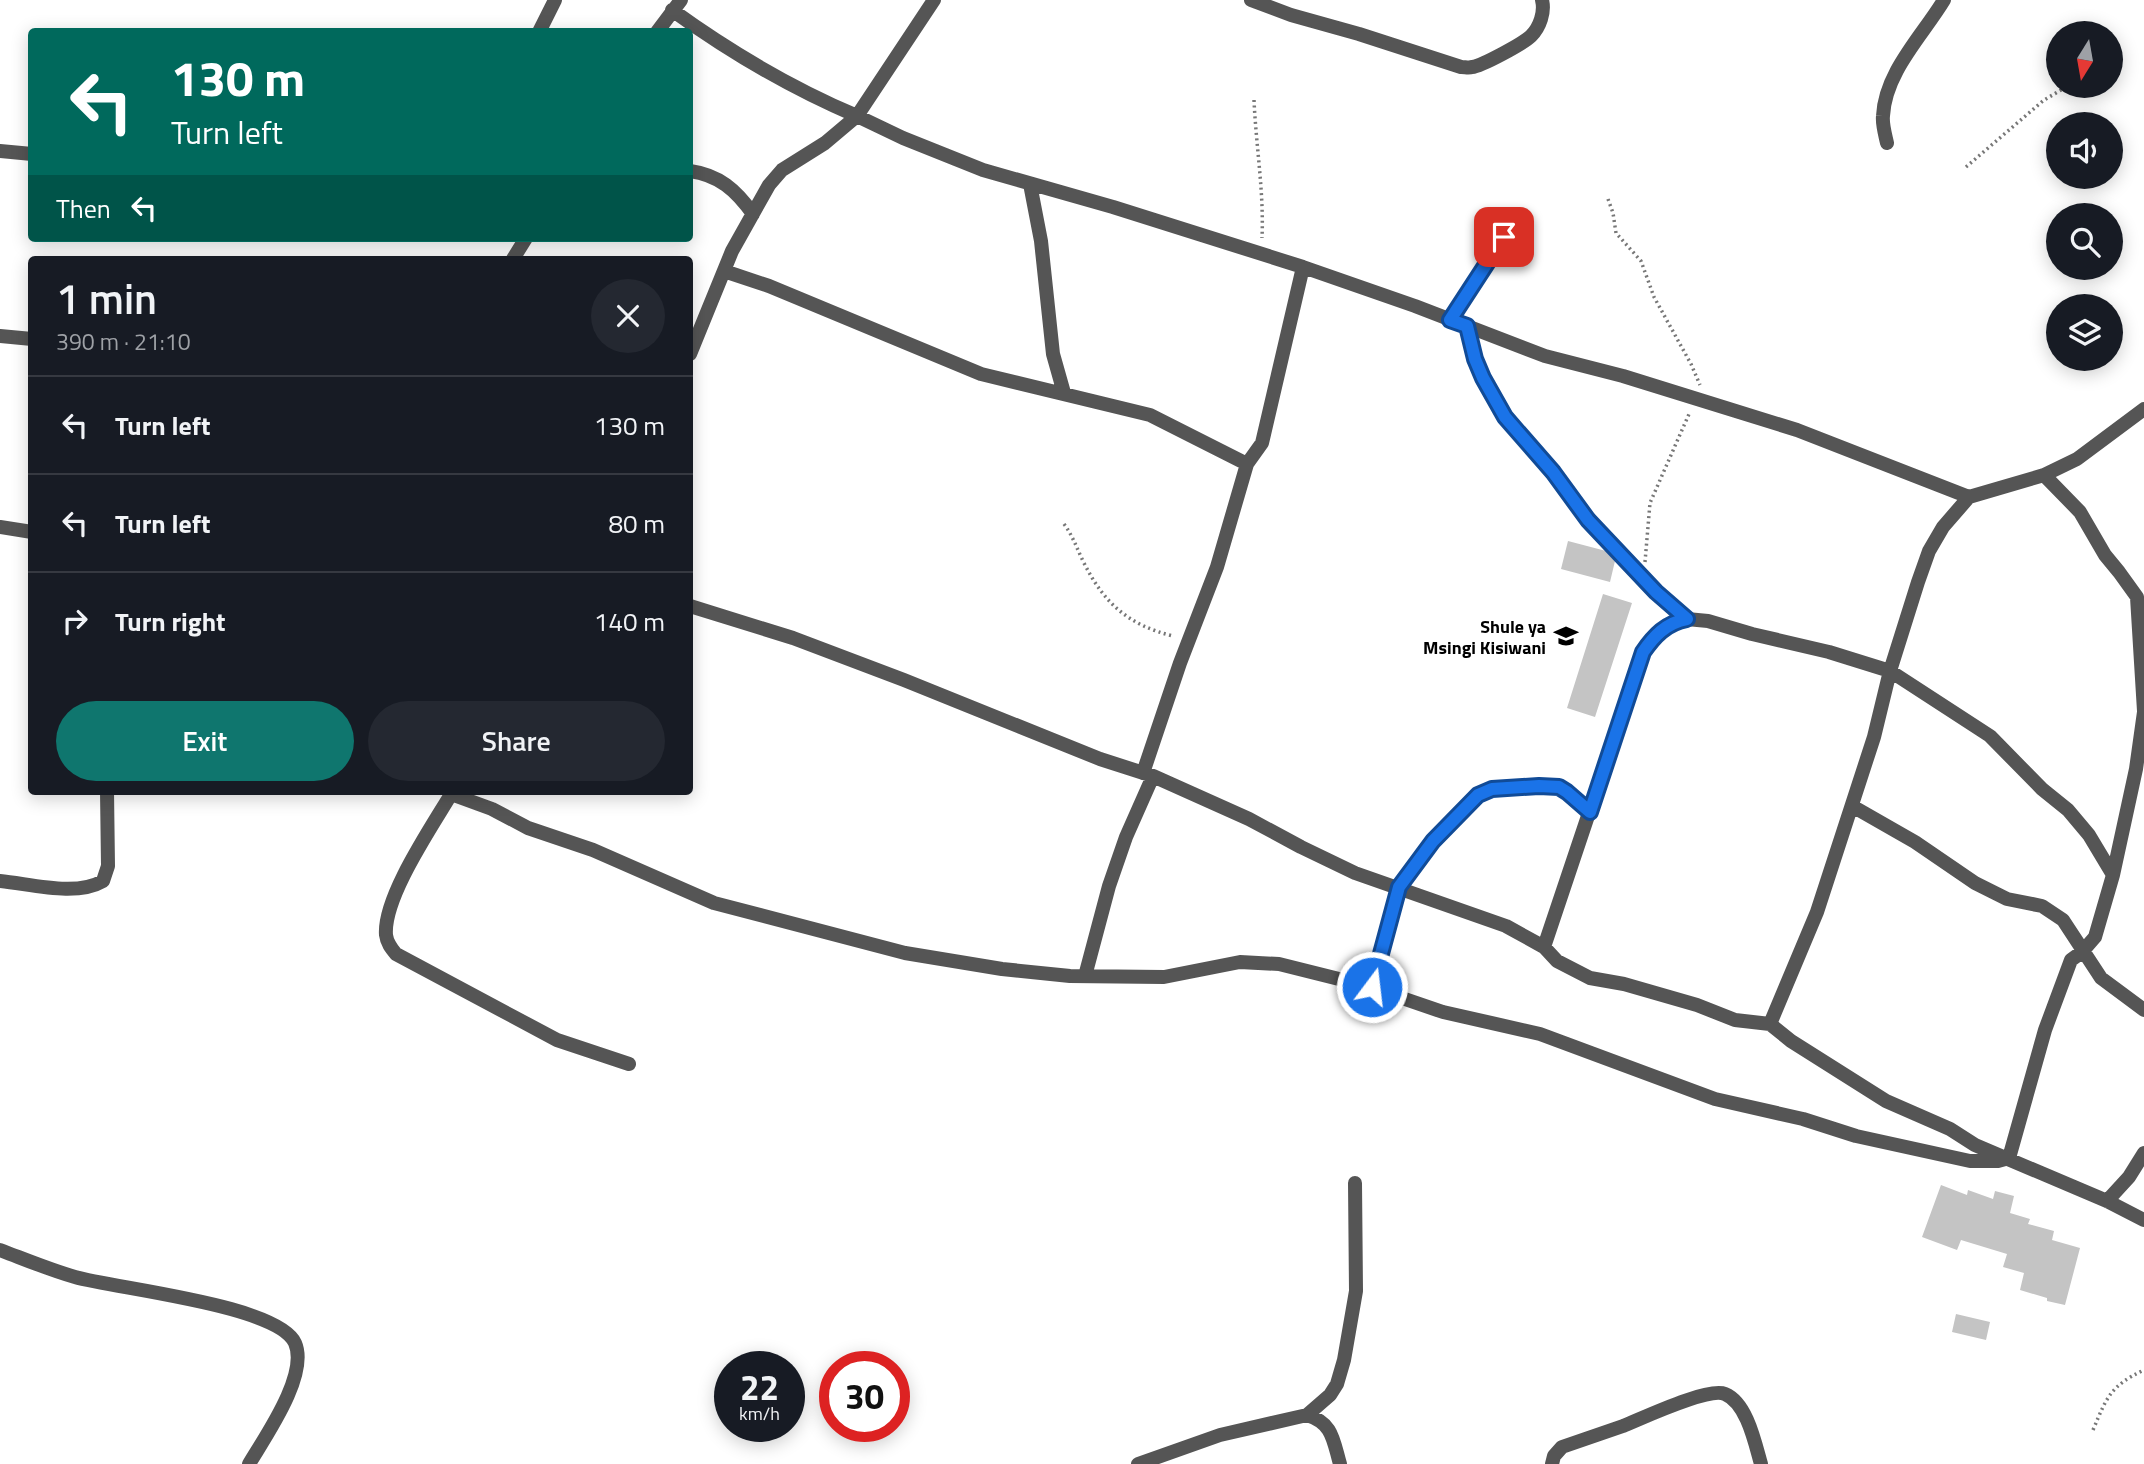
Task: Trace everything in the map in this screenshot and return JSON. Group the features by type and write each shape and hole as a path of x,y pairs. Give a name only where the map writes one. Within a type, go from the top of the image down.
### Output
{"street":[{"path":"541,28 555,0"},
{"path":"693,347 732,251 769,185 782,170 825,143 857,116 934,0"},
{"path":"1251,0 1431,59 1461,67 1473,67 1484,64 1531,37 1540,23 1544,5 1542,0"},
{"path":"1887,143 1882,117 1886,96 1908,51 1944,0"},
{"path":"660,28 677,5 718,43 745,60 827,103 982,170 1113,207 1303,267 1545,356 1623,376 1797,430 1969,497"},
{"path":"0,151 28,154"},
{"path":"693,172 714,176 723,182 738,194 753,214"},
{"path":"1030,184 1041,241 1053,354 1064,393"},
{"path":"1085,976 1109,886 1148,775 1189,640 1217,567 1247,464 1262,443 1303,267"},
{"path":"724,271 769,286 981,374 1150,415 1247,464"},
{"path":"0,336 28,339"},
{"path":"1770,1024 1817,912 1874,737 1890,671 1929,551 1943,527 1969,497 2044,475 2077,459 2144,409"},
{"path":"2009,1158 2045,1030 2071,960 2095,937 2140,770 2144,711 2137,597 2105,555 2080,512 2044,475"},
{"path":"0,527 28,531"},
{"path":"693,607 793,638 1148,775 1249,819 1355,873 1506,926 1544,947 1557,961 1591,978 1697,1004 1735,1020 1770,1024 1791,1041 1886,1101 1950,1129 1975,1145 2107,1201 2144,1220"},
{"path":"1544,947 1643,652 1656,634 1676,621 1687,619 1708,621 1829,652 1890,671 1990,736 2042,789 2068,810 2090,835 2113,875"},
{"path":"1372,987 1399,887 1433,841 1478,795 1492,789 1559,787 1590,812"},
{"path":"0,881 79,890 93,887 103,881 108,866 107,795"},
{"path":"450,795 412,861 388,910 387,943 396,954 557,1040 629,1064"},
{"path":"459,795 528,828 593,850 714,903 905,953 1002,969 1085,976 1164,977 1240,962 1279,964 1372,987 1443,1012 1541,1034 1715,1099 1803,1119 1856,1136 1970,1161 1998,1161 2009,1158"},
{"path":"1852,806 1915,842 1975,884 2007,899 2042,906 2063,920 2101,978 2144,1010"},
{"path":"2107,1201 2129,1177 2144,1153"},
{"path":"1138,1464 1220,1435 1307,1415 1330,1395 1337,1384 1349,1338 1356,1291 1355,1183"},
{"path":"0,1250 72,1277 243,1311 286,1332 295,1343 298,1358 296,1374 289,1393 249,1464"},
{"path":"1552,1464 1554,1456 1562,1447 1686,1401 1719,1393 1727,1394 1744,1410 1761,1464"},
{"path":"1307,1415 1320,1419 1329,1427 1339,1464"}],"lane":[{"path":"1450,320 1504,237"},
{"path":"1467,326 1479,369 1505,417 1560,480 1588,520 1656,592 1687,619"}],"path":[{"path":"1966,167 2047,98"},
{"path":"1254,100 1263,202 1261,254"},
{"path":"1608,199 1616,233 1641,261 1654,297 1699,381 1700,400 1683,425 1650,503 1645,566 1641,575"},
{"path":"1064,524 1073,535 1078,551 1099,590 1113,607 1160,633 1189,640"},
{"path":"2093,1430 2113,1390 2144,1370"}],"building":[{"path":"1568,541 1606,551 1615,561 1610,582 1561,569"},
{"path":"1603,594 1632,603 1595,717 1567,708"},
{"path":"1941,1185 1967,1195 1968,1190 1993,1199 1995,1191 2014,1196 2010,1213 2030,1219 2028,1224 2054,1231 2052,1240 2080,1248 2065,1305 2020,1290 2024,1273 2003,1267 2007,1254 1961,1240 1957,1250 1922,1237"},
{"path":"1956,1314 1990,1322 1986,1340 1952,1332"}],"place":[{"name":"Shule ya Msingi Kisiwani","path":"1566,636"}],"route":[{"path":"1372,987 1399,887 1433,841 1478,795 1492,789 1559,787 1590,812 1643,652 1656,634 1676,621 1687,619 1656,592 1588,520 1566,488 1505,417 1475,359 1467,326 1450,320 1504,237"}]}
